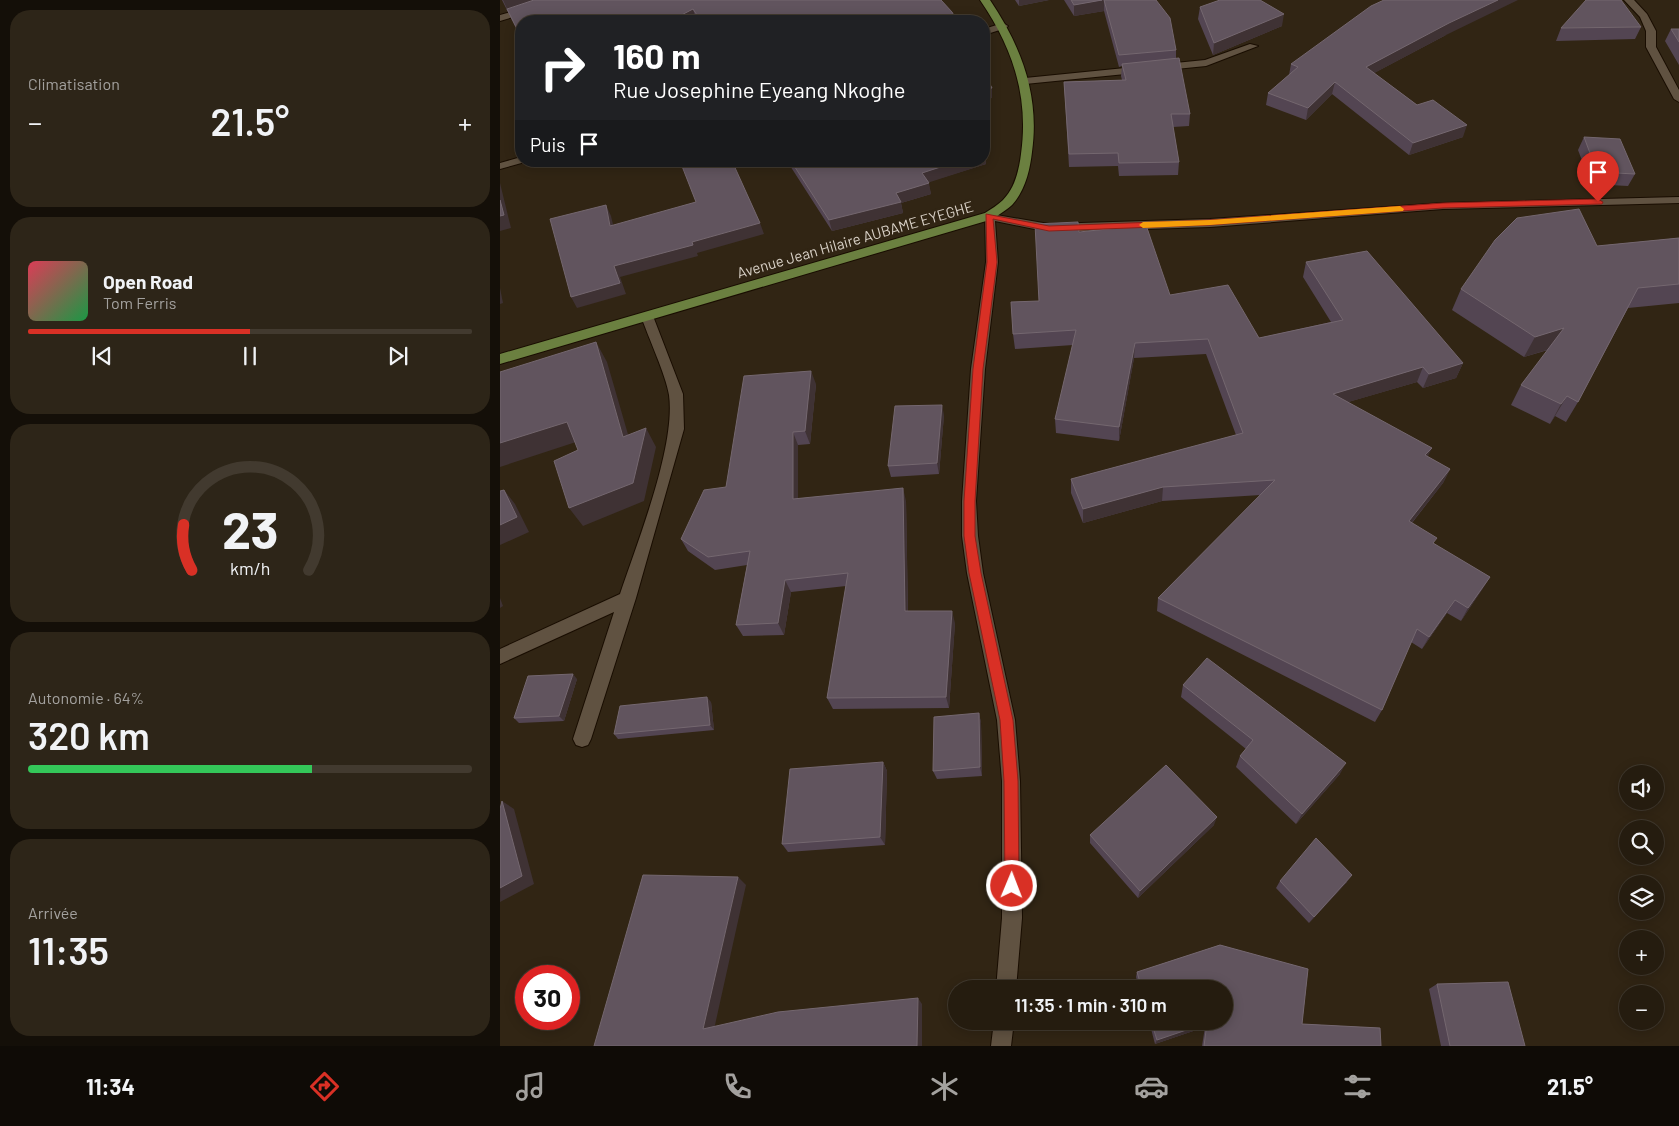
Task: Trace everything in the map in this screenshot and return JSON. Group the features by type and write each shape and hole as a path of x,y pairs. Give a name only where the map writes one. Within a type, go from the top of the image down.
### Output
{"main road":[{"name":"Avenue Jean Hilaire AUBAME EYEGHE","path":"500,359 989,216 1008,202 1019,183 1027,155 1029,128 1025,81 1003,26 985,0"}],"street":[{"path":"522,0 528,10"},
{"path":"500,18 564,0"},
{"path":"1629,0 1644,16 1651,31 1651,47 1679,99"},
{"path":"990,30 1003,26"},
{"path":"1025,81 1206,63 1253,46"},
{"path":"500,166 515,162"},
{"path":"1007,980 1012,918 1011,781 1006,720 975,573 970,536 969,501 978,369 992,262 989,216 1049,228 1210,223 1443,206 1679,200"},
{"path":"582,739 660,496 677,429 676,394 646,316"},
{"path":"500,657 628,598"},
{"path":"1001,1046 1003,1030"}],"building":[{"path":"534,0 941,0 954,15 697,15 693,9 682,15 515,15 515,25 507,9"},
{"path":"1071,0 1102,0 1074,5"},
{"path":"1104,0 1156,0 1170,18 1176,50 1119,55"},
{"path":"1220,0 1260,0 1284,14 1214,43 1200,7"},
{"path":"1384,0 1498,0 1449,23 1366,67 1417,105 1433,100 1467,125 1413,143 1335,82 1308,108 1268,93 1298,67 1291,64 1371,6"},
{"path":"1586,0 1621,0 1641,27 1561,28"},
{"path":"1671,29 1679,29 1679,42"},
{"path":"1179,58 1190,114 1171,114 1179,162 1119,163 1118,153 1069,154 1064,82 1126,80 1122,64"},
{"path":"1584,137 1620,139 1635,174 1597,172"},
{"path":"682,167 735,167 760,223 692,242 693,245 614,266 620,283 571,297 550,219 606,205 610,226 696,202"},
{"path":"795,167 940,167 922,173 929,183 896,193 901,202 829,220"},
{"path":"500,200 504,215 500,216"},
{"path":"1579,209 1597,246 1679,238 1679,284 1638,288 1578,402 1567,396 1561,404 1521,385 1564,328 1535,337 1461,289 1495,240 1517,218"},
{"path":"1078,222 1079,232 1146,225 1170,295 1228,285 1259,338 1343,320 1306,262 1367,251 1463,363 1429,374 1423,367 1333,394 1432,448 1425,455 1450,469 1409,521 1437,538 1433,543 1490,577 1468,608 1455,600 1429,637 1417,629 1382,710 1158,598 1275,480 1163,487 1083,509 1071,479 1243,433 1208,339 1135,343 1119,427 1055,419 1076,330 1013,334 1011,302 1039,301 1035,224"},
{"path":"596,342 623,437 646,428 633,483 569,508 554,461 578,450 567,422 500,443 500,372"},
{"path":"811,371 805,431 793,432 793,499 903,488 905,611 952,611 946,697 827,698 848,573 785,580 778,623 736,625 750,551 708,557 681,539 704,490 726,487 744,376"},
{"path":"942,405 937,463 888,466 895,406"},
{"path":"504,490 517,517 500,525 500,491"},
{"path":"1207,658 1346,763 1302,814 1240,756 1253,740 1183,685"},
{"path":"573,674 559,716 514,718 528,676"},
{"path":"707,697 710,725 614,734 620,706"},
{"path":"979,713 980,767 933,771 934,717"},
{"path":"883,762 880,837 782,844 790,769"},
{"path":"1166,765 1217,817 1140,891 1090,835"},
{"path":"502,801 522,876 500,888 500,809"},
{"path":"1316,838 1352,875 1314,917 1280,881"},
{"path":"643,875 738,877 703,1029 778,1012 918,998 917,1046 594,1046"},
{"path":"1220,945 1308,969 1302,1024 1380,1028 1381,1046 1204,1046 1206,1030 1233,1030 1233,980 1139,980 1137,972"},
{"path":"1508,982 1525,1046 1450,1046 1437,984"},
{"path":"1154,1030 1186,1030 1157,1040"}],"slow traffic":[{"path":"1143,225 1210,223 1400,209"}],"route":[{"path":"1012,886 1011,781 1006,720 975,573 970,536 969,501 978,369 992,262 989,216 1049,228 1210,223 1443,206 1598,202"}]}
